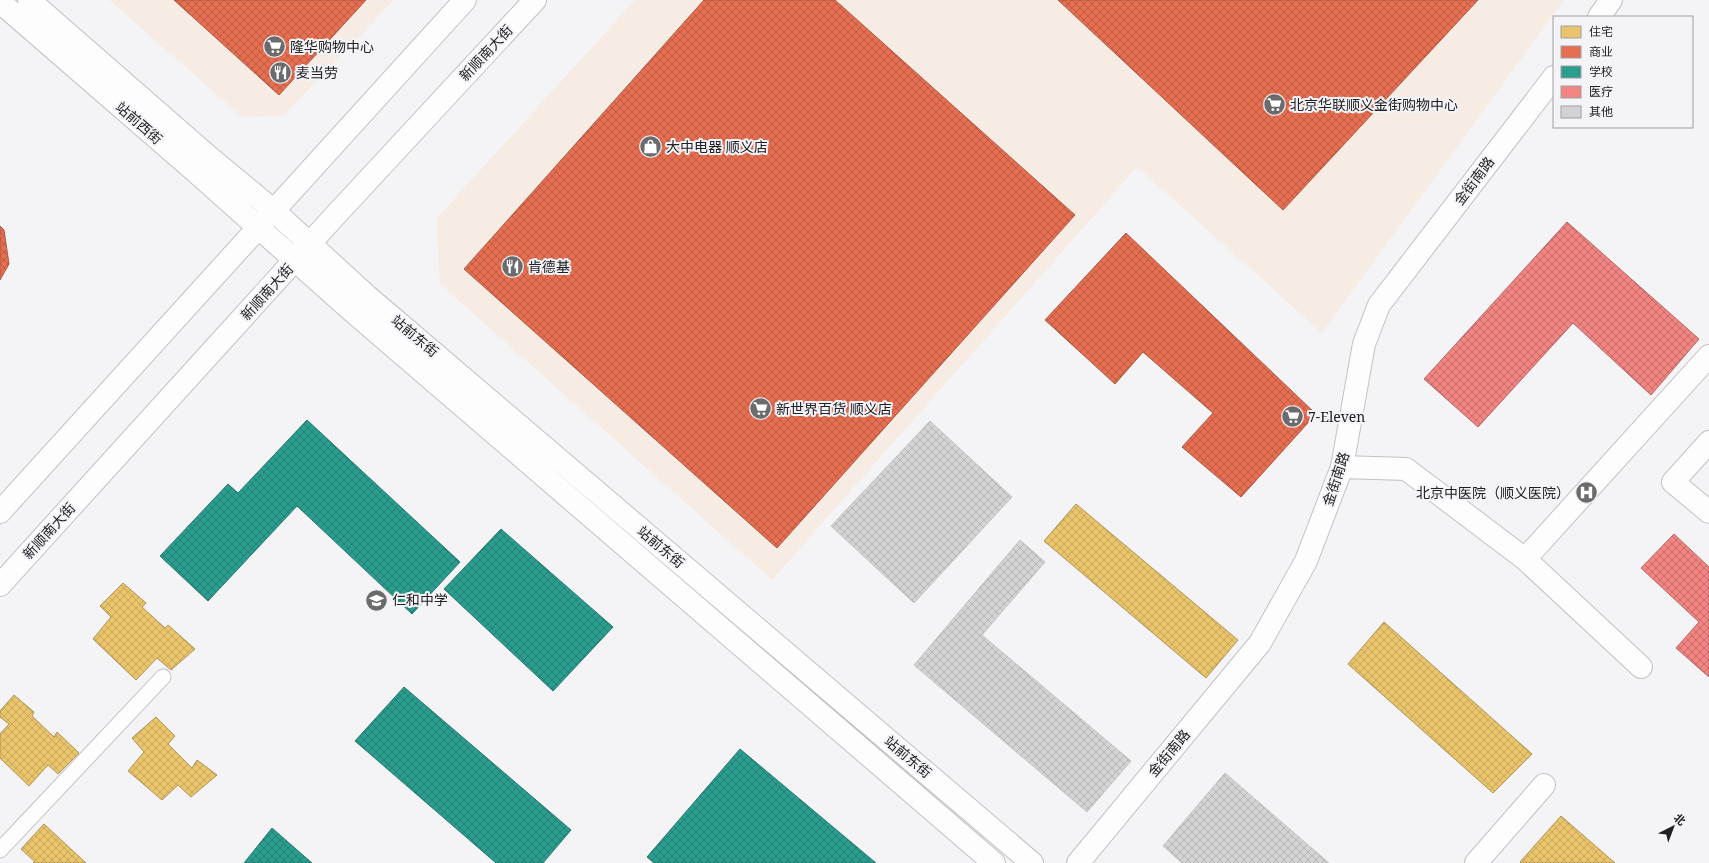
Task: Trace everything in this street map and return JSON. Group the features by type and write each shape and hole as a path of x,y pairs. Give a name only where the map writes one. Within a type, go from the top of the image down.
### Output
{"street":[{"name":"站前西街","path":"30,0 209,157 293,228"},
{"path":"0,512 465,0"},
{"name":"新顺南大街","path":"0,585 310,243 535,0"},
{"path":"1600,16 1612,0"},
{"name":"站前西街","path":"0,2 277,244"},
{"name":"金街南路","path":"1078,863 1260,644 1306,561 1342,467 1364,344 1379,305 1553,78"},
{"name":"站前东街","path":"293,228 373,301 1032,863"},
{"name":"站前东街","path":"277,244 994,863"},
{"path":"1525,559 1709,356"},
{"path":"1709,442 1673,482 1709,512"},
{"path":"1342,467 1406,469 1525,559 1641,667"},
{"path":"1476,863 1544,785"}],"lane":[{"path":"0,850 163,677"}],"shaded area":[{"path":"109,0 394,0 283,116 242,117"},
{"path":"635,0 1564,0 1322,333 1137,167 772,580 440,284 436,219"}],"building: 住宅":[{"path":"1076,504 1238,640 1206,678 1044,541"},
{"path":"123,583 146,603 142,607 165,628 168,625 195,649 171,670 157,658 136,680 93,639 111,617 100,606"},
{"path":"1384,622 1532,754 1493,793 1348,664"},
{"path":"14,695 34,712 32,716 54,737 57,732 79,753 58,774 48,765 29,786 0,758 0,734 9,724 0,717 0,711"},
{"path":"156,717 175,736 168,744 192,768 197,760 217,775 191,797 178,785 162,800 128,771 144,752 132,738"},
{"path":"1561,816 1615,863 1520,862"},
{"path":"44,824 86,863 33,863 35,862 21,849"}],"building: 商业":[{"name":"隆华购物中心","path":"174,0 366,0 279,95"},
{"name":"新世界百货 顺义店","path":"704,0 835,0 1075,215 777,548 464,269"},
{"name":"北京华联顺义金街购物中心","path":"1058,0 1478,0 1283,210"},
{"path":"0,226 4,230 9,264 0,280"},
{"path":"1126,233 1316,414 1241,497 1182,447 1213,413 1143,352 1115,384 1045,320"}],"building: 学校":[{"path":"307,420 460,562 412,614 297,506 208,601 160,556 228,484 238,493"},
{"path":"501,529 613,627 553,691 444,589"},
{"path":"404,687 571,830 543,863 496,863 355,741"},
{"path":"740,749 876,863 654,863 647,857"},
{"path":"272,828 312,863 244,863"}],"building: 医疗":[{"path":"1567,222 1699,339 1651,395 1573,323 1478,427 1424,379"},
{"path":"1674,534 1709,567 1709,677 1676,648 1699,622 1641,568"}],"building: 其他":[{"path":"930,421 1012,497 914,603 831,526"},
{"path":"1020,540 1045,562 982,635 1131,761 1087,812 914,665"},
{"path":"1225,773 1329,863 1182,863 1163,846"}],"place":[{"name":"隆华购物中心","path":"274,47"},
{"name":"麦当劳","path":"280,73"},
{"name":"北京华联顺义金街购物中心","path":"1275,105"},
{"name":"大中电器 顺义店","path":"651,147"},
{"name":"肯德基","path":"512,267"},
{"name":"新世界百货 顺义店","path":"761,409"},
{"name":"7-Eleven","path":"1292,417"},
{"name":"北京中医院（顺义医院）","path":"1586,493"},
{"name":"仁和中学","path":"376,600"}]}
